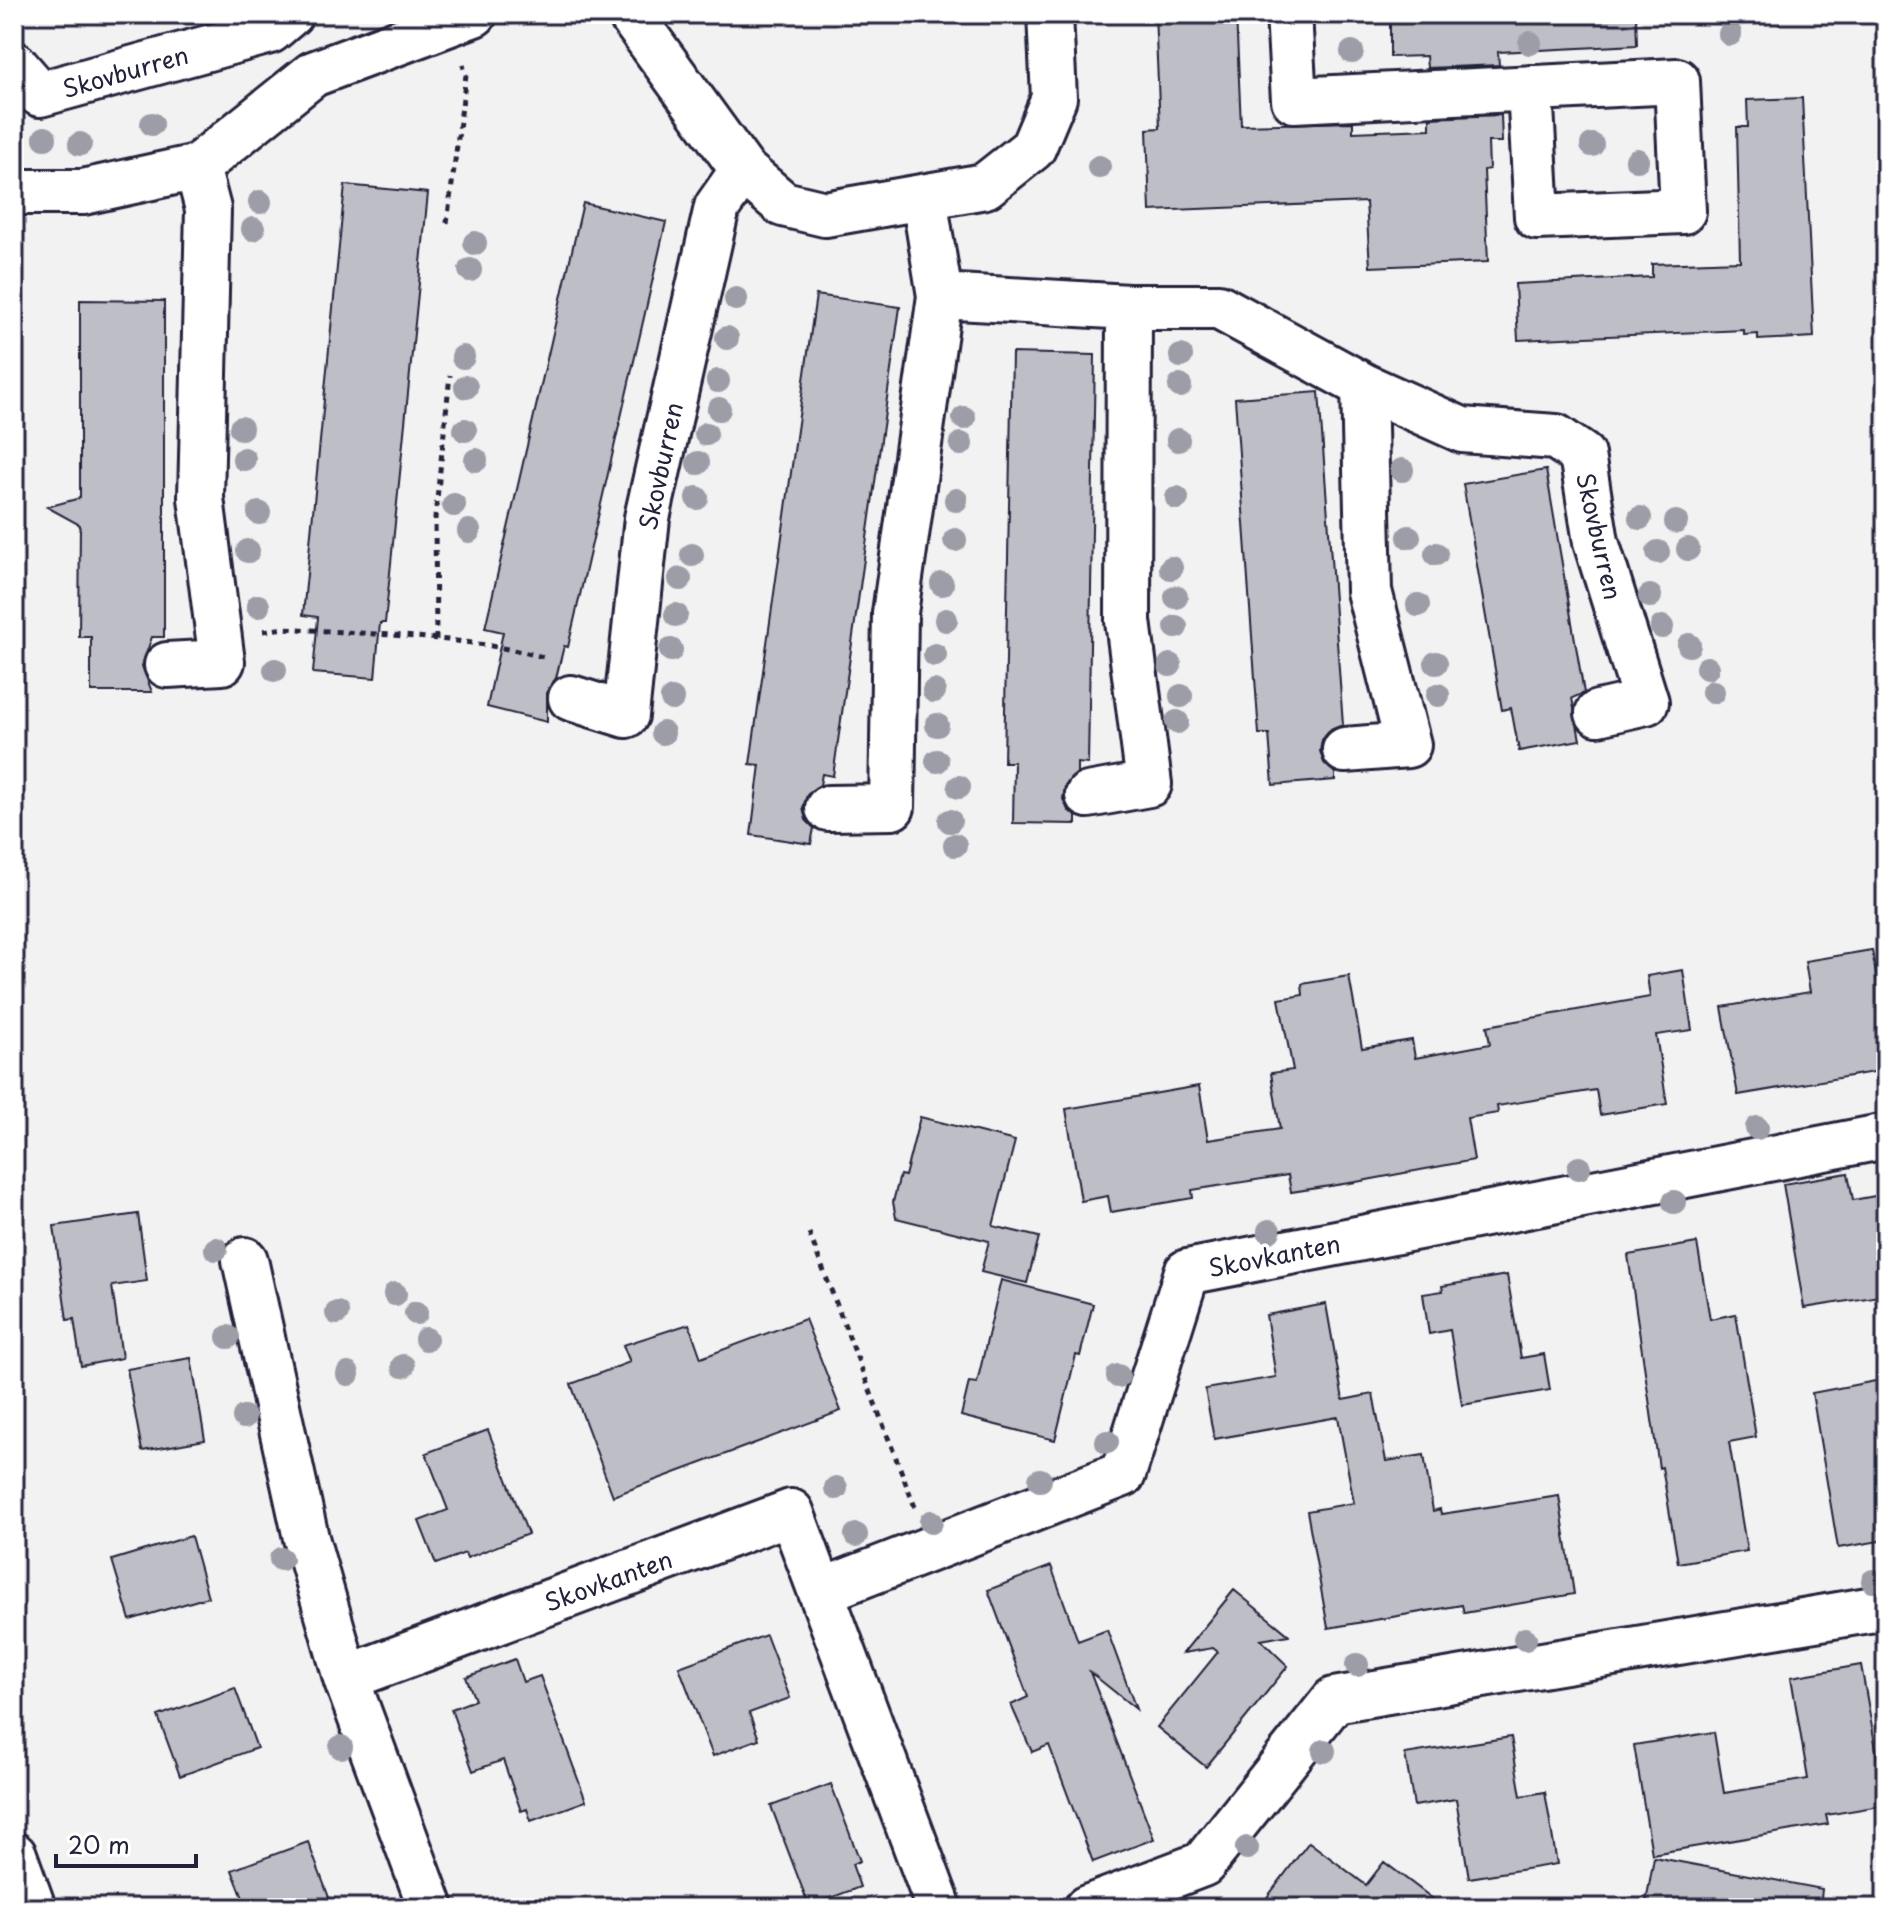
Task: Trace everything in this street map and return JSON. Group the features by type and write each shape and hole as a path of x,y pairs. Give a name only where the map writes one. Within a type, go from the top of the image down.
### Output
{"street":[{"name":"Skovburren","path":"14,64 40,94 270,31 290,14"},
{"path":"630,14 743,170 783,204 825,214 985,186 1033,148 1054,98 1050,14"},
{"path":"1289,14 1294,100 1530,88"},
{"path":"14,192 83,192 197,167 313,74 379,31 461,19"},
{"path":"167,665 222,662 201,498 208,209 197,167"},
{"name":"Skovburren","path":"571,698 626,715 647,518 717,207 743,170"},
{"path":"828,808 892,807 895,613 940,296 924,198"},
{"name":"Skovburren","path":"940,296 1129,307 1219,307 1364,386 1462,430 1556,437 1582,455 1596,542 1646,702 1598,713"},
{"path":"1088,795 1149,784 1128,621 1129,307"},
{"path":"1345,750 1408,745 1369,591 1364,386"},
{"name":"Skovkanten","path":"822,1591 1123,1474 1187,1272 1886,1136"},
{"path":"245,1260 306,1538 346,1678 431,1908"},
{"name":"Skovkanten","path":"346,1678 791,1512 939,1908"},
{"path":"1087,1908 1203,1864 1334,1700 1886,1607"},
{"path":"14,1855 33,1908"}],"path":[{"path":"447,223 466,75 461,19"},
{"path":"436,640 435,518 450,375"},
{"path":"219,637 285,628 436,640 515,650 566,663 571,698"},
{"path":"809,1233 931,1549"}],"building":[{"path":"1155,14 1236,14 1241,125 1353,122 1353,132 1430,129 1430,118 1501,115 1502,142 1488,142 1489,169 1484,170 1488,262 1370,267 1366,202 1150,211 1147,129 1160,128"},
{"path":"1390,14 1636,14 1637,45 1498,52 1499,65 1427,68 1426,56 1390,57"},
{"path":"1802,98 1814,337 1758,340 1758,334 1744,335 1744,330 1518,340 1515,284 1652,277 1652,264 1740,261 1737,127 1748,127 1747,100"},
{"path":"345,185 428,193 385,623 380,623 375,678 313,673 318,617 303,615"},
{"path":"583,203 666,222 568,647 564,646 556,678 547,691 547,722 487,707 503,632 485,628"},
{"path":"816,295 900,307 833,776 822,774 820,785 807,795 803,808 806,820 814,828 811,844 751,835 760,765 750,764"},
{"path":"80,300 164,301 164,637 152,637 142,666 152,692 91,692 91,637 79,637 80,525 47,507 80,498"},
{"path":"1012,353 1095,355 1088,764 1077,763 1077,773 1065,786 1063,799 1068,810 1076,816 1076,824 1013,823 1014,762 1004,762"},
{"path":"1319,392 1343,725 1330,730 1322,740 1320,751 1324,763 1335,773 1335,780 1273,785 1269,734 1259,734 1235,398"},
{"path":"1546,470 1584,693 1572,698 1580,740 1519,751 1511,708 1502,710 1463,484"},
{"path":"1872,950 1877,981 1886,979 1886,1070 1738,1095 1722,1007 1810,992 1805,961"},
{"path":"1683,970 1692,1030 1656,1035 1667,1104 1600,1115 1596,1090 1497,1106 1498,1113 1467,1118 1474,1160 1356,1182 1291,1192 1288,1175 1192,1190 1193,1198 1111,1212 1108,1196 1081,1201 1066,1109 1199,1086 1208,1140 1280,1129 1271,1073 1293,1070 1279,999 1303,995 1302,984 1349,976 1362,1048 1412,1040 1415,1058 1490,1044 1487,1026 1650,997 1647,976"},
{"path":"920,1117 1015,1141 993,1226 1039,1237 1027,1283 981,1272 989,1241 896,1218 893,1202 900,1175 905,1176"},
{"path":"1848,1173 1853,1200 1886,1194 1886,1295 1804,1308 1783,1184"},
{"path":"138,1214 147,1281 112,1286 122,1358 81,1366 74,1319 67,1320 54,1226"},
{"path":"1697,1243 1710,1319 1736,1314 1756,1437 1729,1442 1747,1551 1678,1563 1662,1467 1659,1468 1628,1255"},
{"path":"1507,1275 1521,1358 1544,1354 1550,1390 1462,1405 1450,1330 1429,1334 1423,1294 1443,1291 1442,1286"},
{"path":"1001,1280 1093,1304 1080,1356 1076,1355 1055,1440 961,1416 969,1382 977,1383"},
{"path":"1326,1304 1343,1400 1373,1394 1386,1461 1424,1455 1433,1511 1440,1509 1441,1514 1559,1496 1574,1594 1464,1613 1462,1605 1328,1628 1307,1511 1354,1503 1338,1417 1214,1439 1205,1389 1276,1377 1266,1315"},
{"path":"805,1319 841,1411 613,1496 571,1384 630,1362 623,1345 689,1324 701,1358"},
{"path":"191,1358 205,1440 142,1451 127,1369"},
{"path":"1886,1379 1886,1540 1838,1548 1812,1393"},
{"path":"488,1430 528,1534 467,1558 465,1553 436,1564 419,1521 448,1510 426,1453"},
{"path":"191,1536 208,1597 130,1620 112,1560"},
{"path":"1051,1566 1078,1641 1107,1630 1136,1709 1090,1672 1154,1839 1093,1862 1049,1745 1032,1752 1011,1705 1028,1697 988,1590"},
{"path":"1234,1590 1289,1635 1261,1640 1288,1666 1206,1767 1157,1727 1218,1652 1213,1648 1183,1653"},
{"path":"766,1635 790,1698 749,1713 759,1739 713,1756 679,1667"},
{"path":"515,1659 523,1682 540,1676 586,1801 531,1821 527,1809 521,1811 503,1760 473,1771 451,1709 475,1700 466,1677"},
{"path":"1861,1665 1886,1805 1826,1815 1828,1824 1652,1854 1634,1745 1714,1732 1724,1793 1808,1779 1791,1677"},
{"path":"235,1688 257,1748 180,1776 158,1716"},
{"path":"1511,1737 1521,1796 1545,1792 1557,1864 1469,1878 1456,1799 1414,1806 1405,1754"},
{"path":"831,1784 860,1861 852,1864 860,1887 809,1906 771,1806"},
{"path":"308,1842 333,1908 273,1908 243,1898 232,1870"},
{"path":"1309,1842 1366,1885 1384,1862 1445,1908 1259,1908"},
{"path":"1654,1857 1822,1889 1820,1908 1645,1908"}]}
